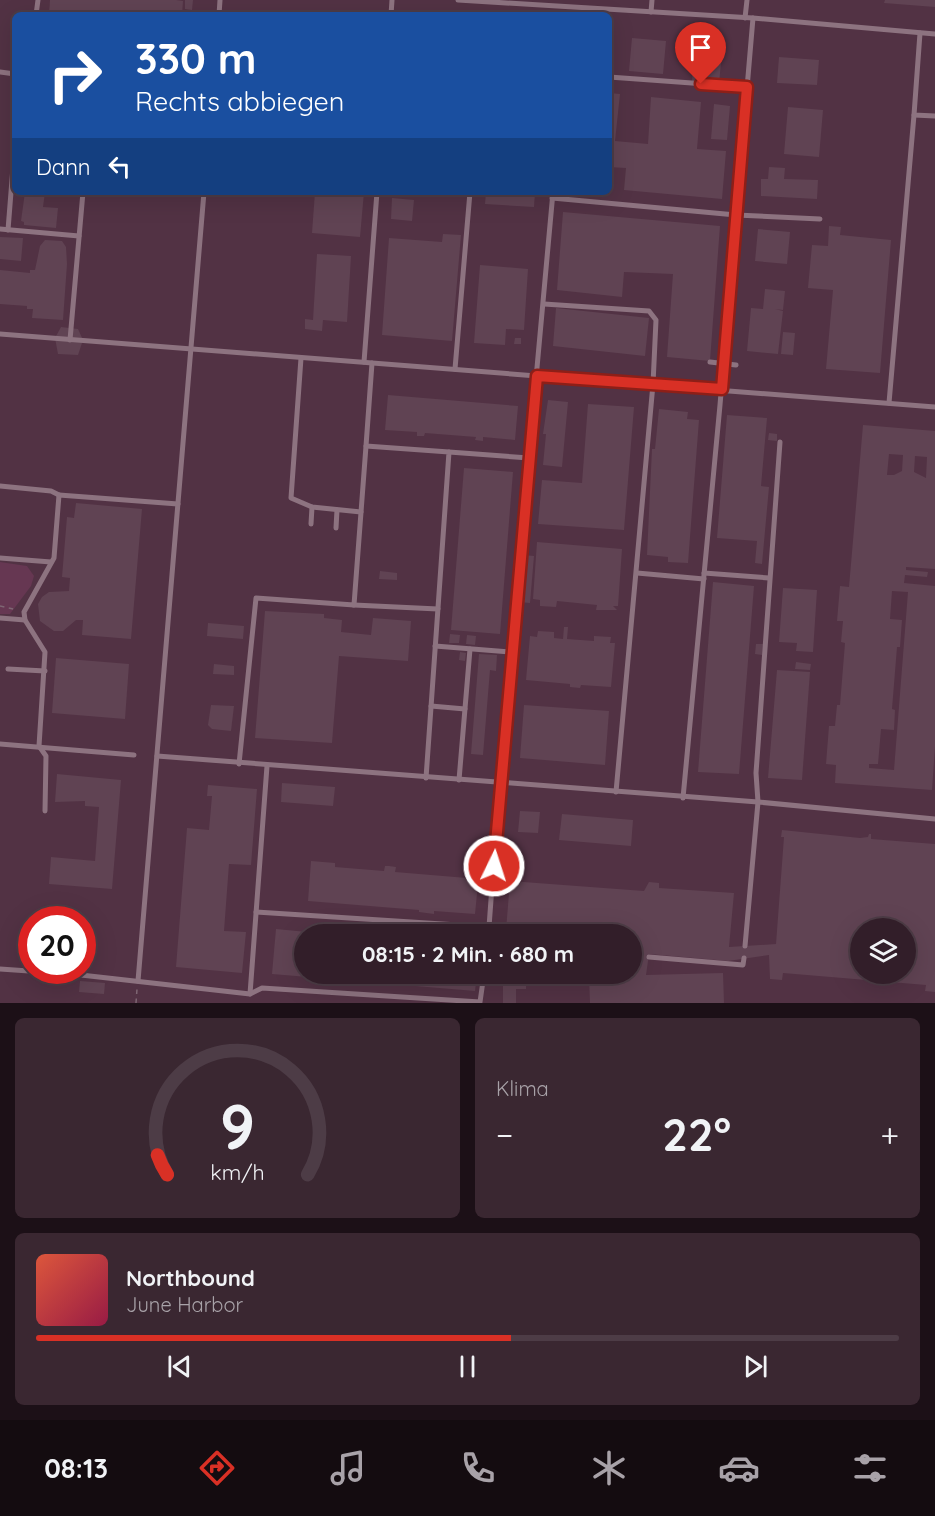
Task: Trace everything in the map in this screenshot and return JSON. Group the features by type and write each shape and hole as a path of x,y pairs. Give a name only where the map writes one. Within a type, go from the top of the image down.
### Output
{"lane":[{"path":"458,0 753,18 935,34"},
{"path":"651,12 652,0"},
{"path":"745,18 747,0"},
{"path":"567,8 568,12"},
{"path":"683,798 722,389 753,18"},
{"path":"889,403 915,115 920,33"},
{"path":"612,77 747,87"},
{"path":"915,115 935,116"},
{"path":"8,230 12,167"},
{"path":"70,340 83,195"},
{"path":"138,981 204,195"},
{"path":"364,362 377,195"},
{"path":"455,369 470,195"},
{"path":"489,924 511,652 553,195 736,215 820,219"},
{"path":"0,230 79,236"},
{"path":"543,304 649,311 656,320 653,384 637,573 616,792"},
{"path":"0,334 935,406"},
{"path":"301,358 291,498 312,507 361,512"},
{"path":"710,362 736,365"},
{"path":"354,605 372,363"},
{"path":"745,946 758,802 756,773 780,442"},
{"path":"366,446 530,458"},
{"path":"426,778 449,452"},
{"path":"0,486 51,491 59,495 178,504"},
{"path":"45,811 46,756 39,746 45,671 42,644 25,620 24,612 54,558 59,495"},
{"path":"311,524 312,507"},
{"path":"336,528 338,510"},
{"path":"0,558 51,562"},
{"path":"637,573 770,578"},
{"path":"239,764 256,598 438,609"},
{"path":"0,618 25,620"},
{"path":"435,646 511,652"},
{"path":"459,780 470,649"},
{"path":"8,669 45,671"},
{"path":"431,706 465,709"},
{"path":"0,744 134,754"},
{"path":"156,756 758,802 935,819"},
{"path":"250,994 267,766"},
{"path":"256,912 442,924"},
{"path":"649,957 743,965 744,958"},
{"path":"0,969 250,994 262,988 480,1002 483,984"}],"path":[{"path":"0,606 24,612"},
{"path":"136,1003 138,981"}],"shaded area":[{"path":"0,0 935,0 935,1003 0,1003"},
{"path":"0,562 27,566 34,576 31,586 10,614 0,614"}],"building":[{"path":"50,0 183,1 182,12 49,12"},
{"path":"185,0 193,0 192,10 185,9"},
{"path":"885,0 935,0 935,7 884,3"},
{"path":"632,38 666,41 663,74 629,71"},
{"path":"695,42 723,44 719,83 692,81"},
{"path":"779,57 819,60 817,85 777,83"},
{"path":"612,93 620,94 615,141 648,144 651,97 701,102 697,149 726,151 722,199 624,190 626,168 612,167"},
{"path":"714,104 730,106 727,140 711,139"},
{"path":"788,107 823,110 819,157 784,154"},
{"path":"769,167 785,168 784,179 818,180 817,199 761,196 761,179 768,179"},
{"path":"25,195 45,195 43,207 58,208 56,228 24,225 21,221"},
{"path":"315,195 364,195 360,237 312,233"},
{"path":"486,195 535,195 534,207 485,204"},
{"path":"392,198 414,200 412,221 391,219"},
{"path":"563,212 720,226 710,361 667,357 673,274 624,272 622,297 557,290"},
{"path":"829,226 841,227 840,235 891,240 880,373 826,369 833,290 808,288 812,245 828,246"},
{"path":"758,229 790,232 787,264 755,261"},
{"path":"443,234 461,235 452,341 382,335 389,238 442,242"},
{"path":"0,237 23,238 21,261 0,259"},
{"path":"45,240 62,241 66,247 63,320 32,318 33,309 27,309 27,306 0,304 0,270 30,273 30,270 35,270 40,246"},
{"path":"317,254 351,256 347,322 323,320 322,331 305,329 305,319 313,320"},
{"path":"480,265 528,269 524,330 506,329 505,345 474,343"},
{"path":"765,289 785,291 783,310 775,309 783,311 778,354 747,351 751,308 763,309"},
{"path":"556,308 649,318 645,356 553,346"},
{"path":"61,327 78,329 83,340 78,355 58,354 55,338"},
{"path":"783,332 795,333 793,355 781,354"},
{"path":"515,338 521,338 521,344 514,344"},
{"path":"388,395 518,406 515,440 483,437 483,441 475,440 476,437 425,433 424,436 417,436 417,432 385,430"},
{"path":"548,400 568,402 562,467 543,465 546,434 543,434"},
{"path":"588,404 634,407 624,530 538,524 542,480 582,483"},
{"path":"659,409 688,412 687,419 699,420 688,563 668,562 668,557 647,555 652,449 655,449"},
{"path":"727,415 767,418 761,486 769,487 762,564 755,563 757,541 717,538"},
{"path":"863,425 935,431 935,569 906,567 906,570 928,572 927,577 905,575 904,583 935,586 935,747 932,790 835,783 836,765 826,764 829,726 835,726 837,705 840,705 845,643 841,642 843,621 837,621 840,586 849,587","holes":["889,454 903,455 902,471 894,475 887,475","915,456 927,457 926,478 914,472","892,591 908,592 894,770 869,768 869,764 878,764 881,729 894,730 895,710 892,709 897,647 900,647 902,620 890,619"]},
{"path":"769,433 777,434 777,441 768,440"},
{"path":"464,468 513,472 500,634 451,630"},
{"path":"76,503 142,509 131,639 82,635 83,620 76,620 63,631 54,631 40,621 38,604 42,597 49,592 69,591 70,578 62,577 67,517 74,518"},
{"path":"537,542 622,549 618,606 613,606 617,610 596,610 597,605 557,601 556,607 540,606 540,600 533,599"},
{"path":"523,555 534,556 530,603 519,602"},
{"path":"380,571 397,573 397,580 379,579"},
{"path":"713,582 754,586 739,774 698,772"},
{"path":"783,588 817,590 813,652 796,651 797,643 779,642"},
{"path":"265,611 324,614 324,618 342,620 341,632 371,635 373,618 411,621 408,661 339,656 332,743 255,738"},
{"path":"208,623 244,626 243,639 207,636"},
{"path":"564,627 568,627 567,639 594,641 594,636 611,637 610,643 615,643 611,687 581,685 580,688 570,687 570,684 526,680 530,636 537,637 538,631 554,632 554,638 563,639"},
{"path":"450,634 460,635 459,643 449,643"},
{"path":"467,635 476,636 475,645 466,644"},
{"path":"756,644 763,644 762,655 755,654"},
{"path":"460,652 466,653 465,661 459,660"},
{"path":"479,654 497,655 496,671 490,670 483,755 471,754"},
{"path":"56,658 129,664 125,719 52,713"},
{"path":"796,662 811,664 810,670 795,669"},
{"path":"214,664 234,666 234,675 213,674"},
{"path":"777,670 810,672 802,780 768,778"},
{"path":"211,705 234,706 231,731 212,729 208,725"},
{"path":"524,705 609,711 605,765 520,758"},
{"path":"57,774 121,780 112,889 49,884 51,857 95,861 99,807 85,806 85,801 55,802"},
{"path":"282,783 335,787 333,806 281,802"},
{"path":"208,785 257,789 251,865 229,864 224,931 246,932 242,973 176,967 187,828 209,830 212,796 207,796"},
{"path":"520,811 540,812 538,833 518,832"},
{"path":"562,814 633,820 631,846 559,840"},
{"path":"782,830 860,838 871,834 871,839 935,844 935,992 925,991 926,985 914,984 916,984 916,918 850,918 850,979 783,973 782,980 770,979 769,955 728,961 649,954 646,975 723,973 724,1003 590,1003 589,984 642,984 642,924 506,924 510,881 644,891 649,882 659,883 659,888 734,893 729,947 776,944 784,837 781,837"},
{"path":"311,861 335,863 335,867 384,871 385,866 389,866 396,867 395,872 467,878 467,872 479,873 475,914 434,911 434,914 419,912 419,910 308,901"},
{"path":"276,929 294,931 294,976 272,974"},
{"path":"105,983 104,994 79,992 80,984"},
{"path":"391,984 476,984 475,991"},
{"path":"503,984 526,984 526,989 516,989 516,1003 503,1003"}],"route":[{"path":"494,866 501,763 537,376 722,389 747,87 701,84"}]}
